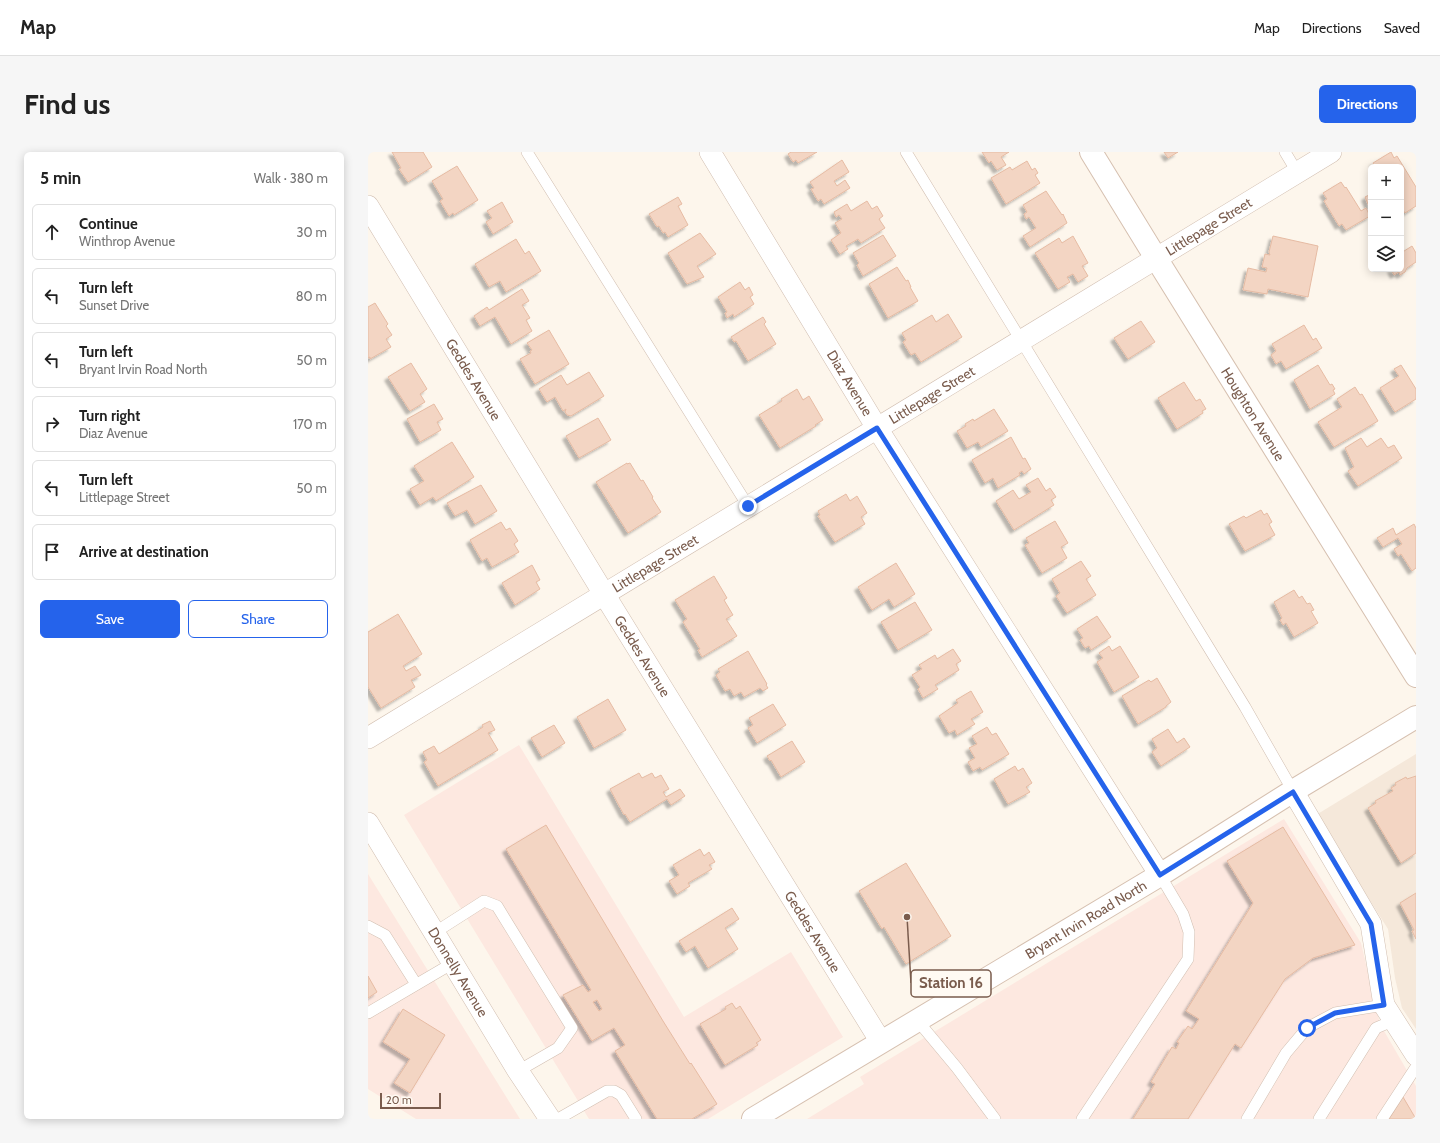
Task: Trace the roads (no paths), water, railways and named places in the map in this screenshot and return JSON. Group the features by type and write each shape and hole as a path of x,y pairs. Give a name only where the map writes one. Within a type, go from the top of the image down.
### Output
{"main road":[{"name":"Houghton Avenue","path":"1091,152 1416,676"},
{"name":"Bryant Irvin Road North","path":"753,1119 1160,875 1416,717"}],"street":[{"name":"Diaz Avenue","path":"710,152 877,428 1160,875"},
{"name":"Littlepage Street","path":"368,738 1331,152"},
{"name":"Geddes Avenue","path":"368,206 604,594 881,1042"},
{"path":"1293,792 1371,924 1389,1013 1416,1055"},
{"name":"Donnelly Avenue","path":"370,831 518,1071 550,1119"}],"lane":[{"path":"527,152 748,506"},
{"path":"906,152 1020,341 1245,707 1293,792"},
{"path":"1285,152 1297,172"},
{"path":"1082,1119 1188,959 1189,932 1183,914 1160,875"},
{"path":"434,933 484,901 497,906 545,982 572,1028 558,1048 518,1071"},
{"path":"368,926 385,935 416,984"},
{"path":"368,1013 452,963"},
{"path":"1247,1119 1286,1053 1307,1028 1335,1013 1389,1013"},
{"path":"1319,1119 1376,1028 1389,1013"},
{"path":"917,1020 957,1068 995,1119"},
{"path":"1382,1119 1416,1067"},
{"path":"558,1119 606,1091 614,1091 620,1095 636,1119"}],"place":[{"name":"Station 16","path":"907,917"}]}
